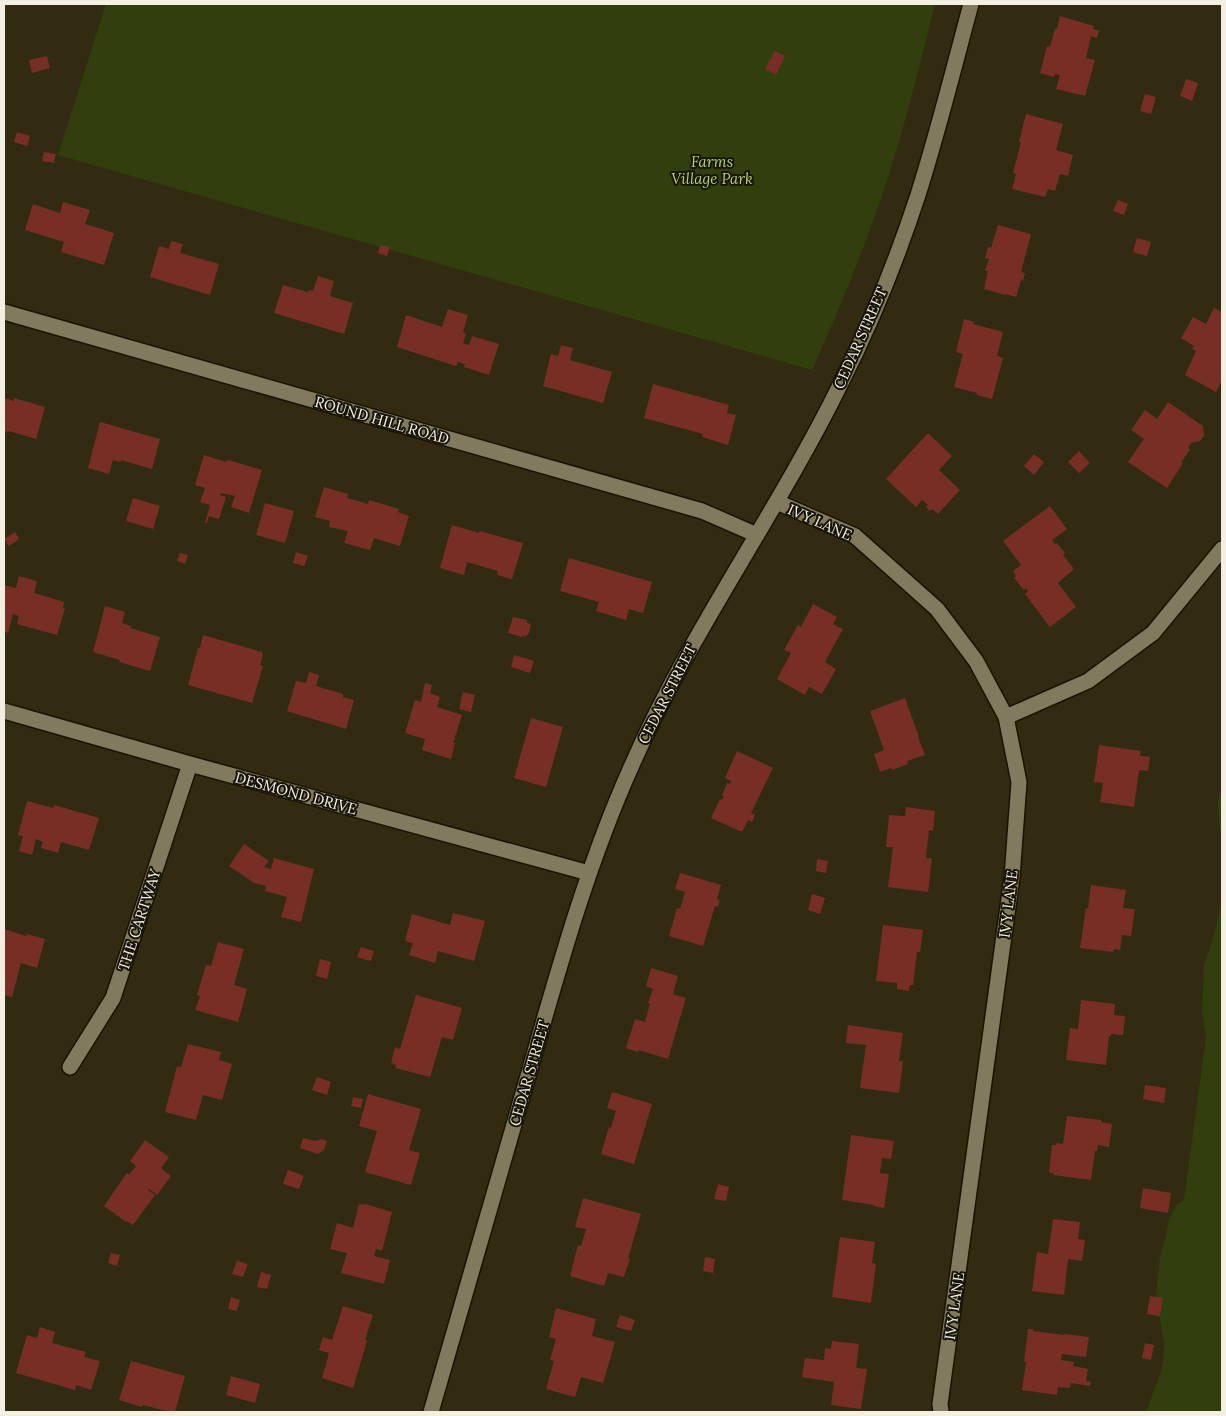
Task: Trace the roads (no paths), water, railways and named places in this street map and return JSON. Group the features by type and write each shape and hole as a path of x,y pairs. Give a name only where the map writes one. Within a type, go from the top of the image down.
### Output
{"street":[{"name":"CEDAR STREET","path":"431,1412 560,964 589,873 623,785 661,703 706,620 777,502 819,426 864,335 907,226 921,183 971,4"},
{"name":"ROUND HILL ROAD","path":"4,312 702,511 757,535"},
{"name":"IVY LANE","path":"777,502 856,536 937,609 976,661 1006,717 1019,782 1012,876 940,1404 941,1412"},
{"path":"1006,717 1088,680 1153,634 1222,549"},
{"name":"DESMOND DRIVE","path":"4,711 589,873"},
{"name":"THE CARTWAY","path":"70,1068 113,998 190,764"}],"park label":[{"name":"Farms Village Park","path":"712,170"}]}
